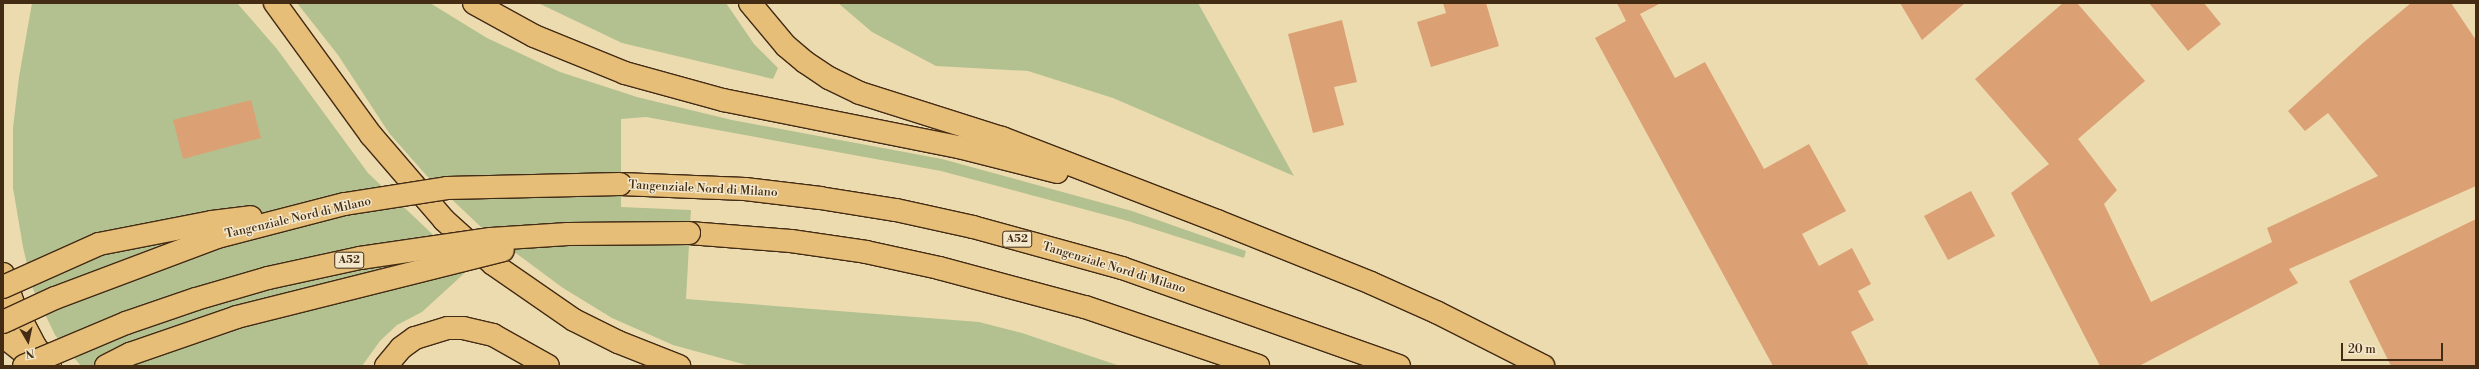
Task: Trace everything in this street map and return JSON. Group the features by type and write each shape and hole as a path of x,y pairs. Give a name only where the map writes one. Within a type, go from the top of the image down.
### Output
{"highway":[{"path":"275,3 371,135 444,220 493,264 574,320 618,342 679,366"},
{"path":"474,3 534,36 625,73 723,100 974,151 1113,186 1217,221"},
{"path":"750,3 786,46 805,62 829,78 854,90 900,107 1002,138 1217,221 1384,289 1543,366"},
{"name":"Tangenziale Nord di Milano","path":"3,322 55,298 217,237 345,204 447,188 620,184 744,189 820,198 896,210 973,227 1122,268 1399,366"},
{"path":"3,287 99,244 212,222 345,204"},
{"name":"A52","path":"24,366 126,323 196,299 268,278 415,249 568,234 689,233 791,241 866,252 939,268 1085,307 1258,366"},
{"path":"106,366 130,354 237,317 568,234"},
{"path":"3,274 15,308 35,346 50,366"},
{"path":"386,366 401,348 415,338 430,332 455,328 478,330 493,335 548,366"},
{"path":"3,336 41,366"},
{"path":"3,347 18,366"}],"green space":[{"path":"32,3 237,3 277,49 368,173 469,269 422,312 397,325 380,341 362,366 81,366 55,335 33,289 23,247 13,188 13,128 19,77"},
{"path":"297,3 430,3 487,38 560,72 637,97 732,120 942,159 1132,211 1246,251 1244,258 1128,221 941,171 646,117 621,119 621,207 691,210 686,299 979,322 1022,333 1120,366 750,366 673,345 612,318 563,288 482,228 426,175 389,133 338,55"},
{"path":"538,3 726,3 754,44 778,68 773,79 622,43"},
{"path":"838,3 1198,3 1294,176 1113,98 1028,71 936,66 872,32"}],"building":[{"path":"1443,3 1486,3 1499,46 1431,67 1417,22 1446,13"},
{"path":"1617,3 1661,3 1640,14 1675,78 1705,62 1764,169 1809,144 1846,211 1802,234 1819,266 1852,248 1871,284 1858,291 1874,320 1851,332 1869,366 1773,366 1595,38 1626,21"},
{"path":"1900,3 1965,3 1922,40"},
{"path":"2063,3 2077,3 2145,81 2078,139 2117,190 2104,204 2151,302 2272,242 2267,228 2378,176 2328,113 2305,131 2288,111 2364,42 2411,3 2451,3 2476,40 2476,186 2289,269 2298,283 2139,366 2100,366 2011,193 2049,164 1975,79"},
{"path":"2149,3 2204,3 2221,24 2188,51"},
{"path":"1342,20 1357,82 1334,87 1344,125 1313,133 1288,34"},
{"path":"251,100 261,138 183,159 173,120"},
{"path":"1971,191 1995,236 1948,260 1924,216"},
{"path":"2476,219 2476,366 2391,366 2349,281"}]}
